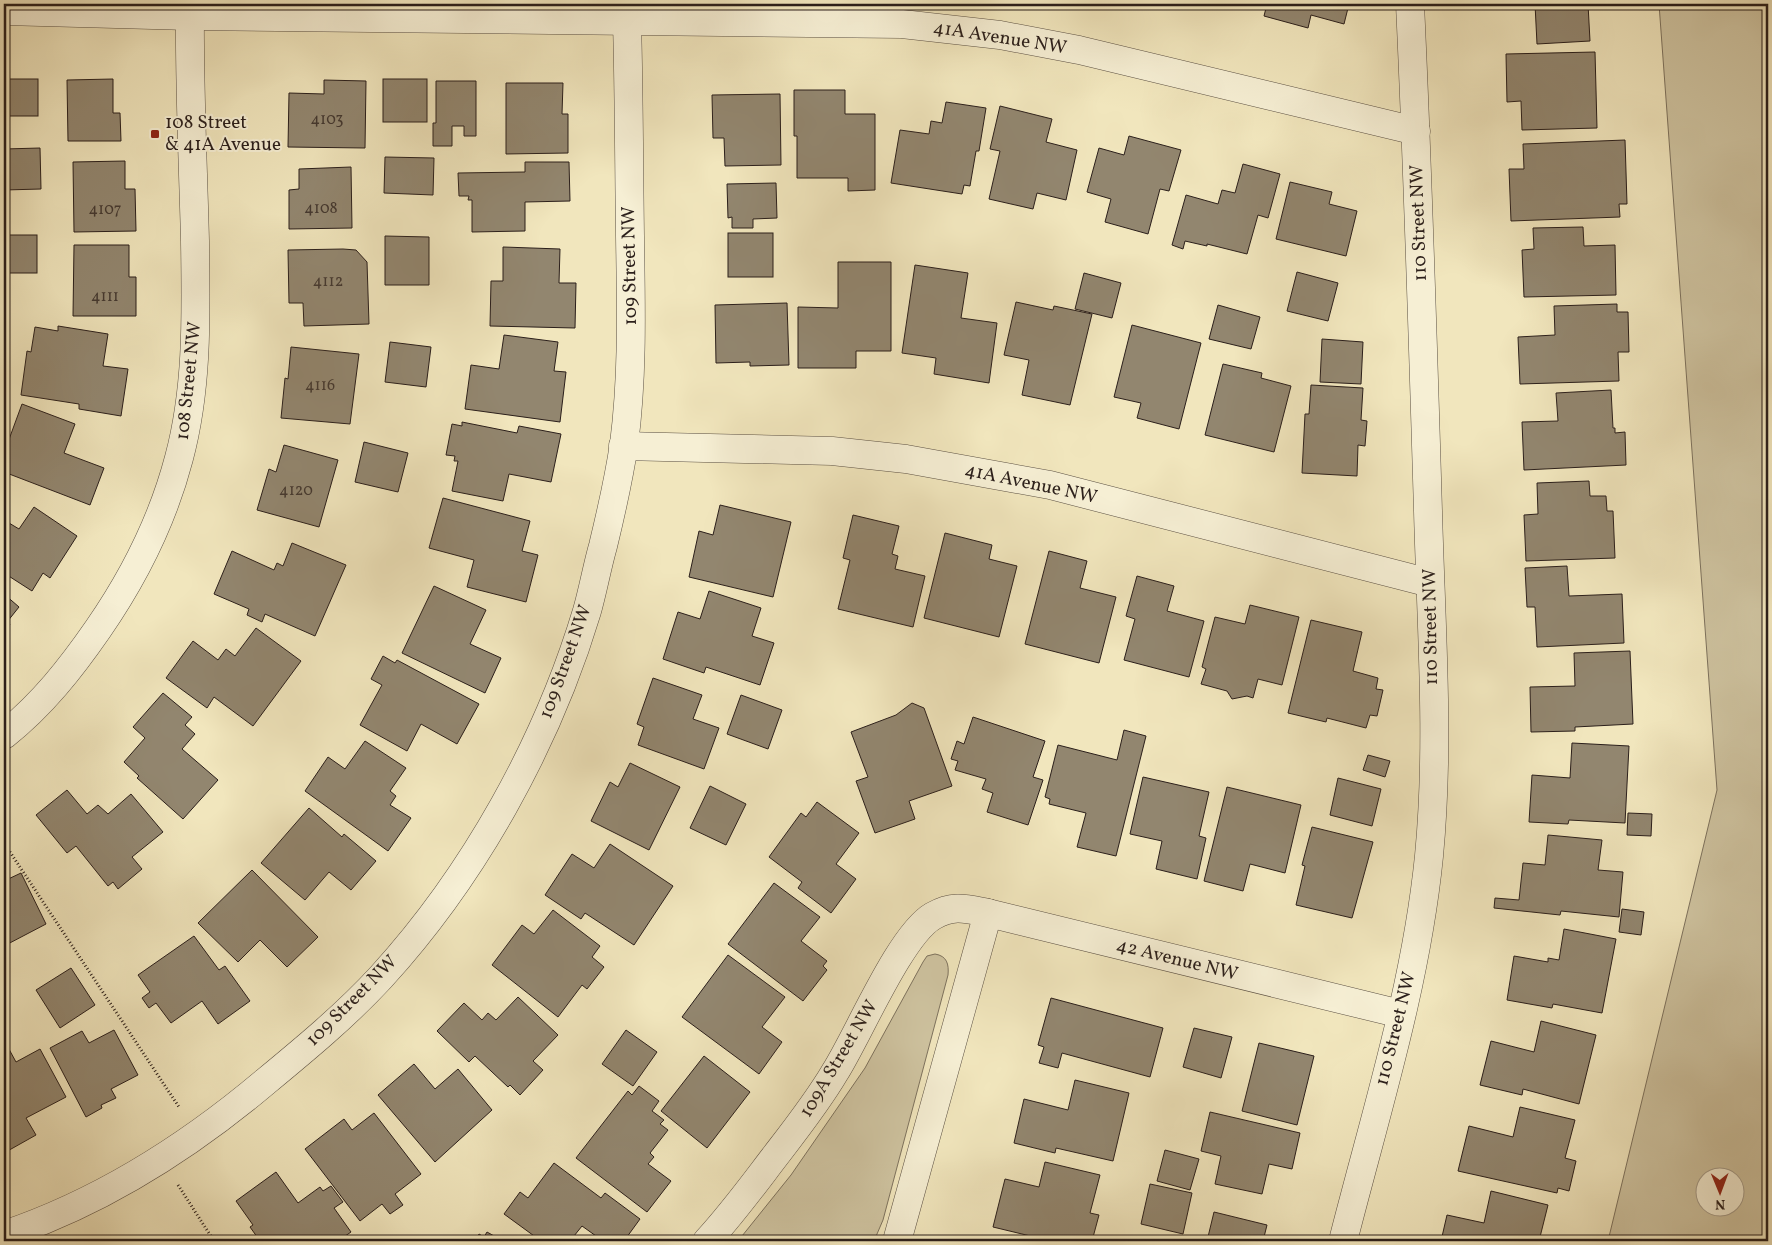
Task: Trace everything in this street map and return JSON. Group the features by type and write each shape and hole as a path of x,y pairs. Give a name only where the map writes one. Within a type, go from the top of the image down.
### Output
{"street":[{"name":"110 Street NW","path":"1343,1241 1401,1014 1423,904 1432,810 1434,767 1430,583 1416,131 1410,4"},
{"name":"41A Avenue NW","path":"4,11 190,10 627,21 902,24 1000,35 1079,50 1416,131"},
{"name":"108 Street NW","path":"4,735 50,692 111,611 142,557 160,514 179,458 189,409 196,324 190,10"},
{"name":"109 Street NW","path":"170,1168 233,1109 310,1045 380,977 443,901 494,822 529,756 554,700 587,612 609,521 624,446 632,358 627,21"},
{"name":"41A Avenue NW","path":"624,446 832,451 906,459 1050,485 1430,583"},
{"name":"42 Avenue NW","path":"954,907 988,913 1401,1014"},
{"name":"109A Street NW","path":"707,1241 728,1218 781,1149 835,1073 904,948 918,928 932,916 954,907"},
{"path":"897,1241 988,913"},
{"path":"4,1235 24,1228 94,1196 170,1168"}],"path":[{"path":"4,843 181,1110"},
{"path":"170,1168 214,1241"}],"shaded area":[{"path":"1659,4 1768,4 1768,1241 1608,1241 1717,790"},
{"path":"935,954 945,959 948,975 883,1220 874,1241 738,1241 791,1175 865,1068 923,962 927,956"}],"building":[{"path":"1267,4 1349,4 1344,24 1311,15 1308,28 1264,16"},
{"path":"1535,4 1588,4 1590,41 1537,44"},
{"path":"1595,52 1597,128 1522,130 1521,101 1507,102 1506,54"},
{"path":"4,79 38,79 38,116 4,116"},
{"path":"113,79 113,113 120,113 121,141 68,141 67,80"},
{"path":"383,79 427,79 427,122 383,122"},
{"path":"324,80 366,81 365,148 288,147 289,93 324,94"},
{"path":"436,81 476,81 476,136 464,136 464,126 452,126 452,146 433,146 433,123 436,123"},
{"path":"506,83 563,83 562,114 568,114 568,153 506,154"},
{"path":"794,90 845,90 845,114 875,114 875,190 848,191 848,178 797,178 797,136 794,136"},
{"path":"780,94 781,165 725,166 724,138 713,138 712,95"},
{"path":"946,102 986,108 979,151 976,151 970,186 964,185 962,194 891,183 900,130 929,134 931,121 942,123"},
{"path":"1000,106 1052,119 1046,142 1077,150 1066,200 1037,193 1033,209 989,199 1000,151 990,149"},
{"path":"1129,136 1181,150 1169,191 1160,189 1148,234 1105,222 1111,199 1087,192 1099,148 1124,155"},
{"path":"1625,140 1627,204 1619,204 1620,217 1511,221 1509,169 1524,169 1523,144"},
{"path":"40,148 41,189 4,190 4,149"},
{"path":"385,157 434,158 433,195 384,193"},
{"path":"125,161 125,189 135,189 136,231 74,232 73,162"},
{"path":"525,162 569,162 570,201 525,202 525,231 472,232 472,200 468,200 469,196 459,196 458,173 525,172"},
{"path":"1243,164 1280,174 1268,218 1258,215 1247,254 1207,244 1207,246 1185,241 1183,249 1172,245 1186,195 1218,204 1222,190 1235,193"},
{"path":"351,167 352,228 289,229 289,190 299,189 299,169"},
{"path":"1290,182 1332,192 1329,204 1357,211 1346,256 1276,239"},
{"path":"776,183 777,218 753,219 753,228 732,228 732,217 728,218 727,184"},
{"path":"1583,227 1584,246 1615,245 1616,295 1524,297 1522,250 1534,249 1533,228"},
{"path":"728,233 773,233 773,277 728,277"},
{"path":"4,235 37,235 37,273 4,273"},
{"path":"385,236 429,237 429,285 385,285"},
{"path":"74,245 129,245 129,277 136,277 136,316 73,316"},
{"path":"503,247 560,249 559,283 576,283 575,328 490,326 491,281 503,281"},
{"path":"288,250 356,250 367,262 369,324 304,326 303,303 289,303"},
{"path":"838,262 891,262 891,351 856,351 856,368 798,368 798,307 838,308"},
{"path":"915,265 968,273 961,318 997,323 989,383 934,374 936,358 902,353"},
{"path":"1297,272 1338,283 1328,321 1287,311"},
{"path":"1084,273 1121,283 1112,318 1075,309"},
{"path":"1016,302 1053,310 1054,306 1092,314 1070,405 1022,395 1029,360 1004,355"},
{"path":"787,303 789,365 750,366 750,362 716,363 715,305"},
{"path":"1617,304 1617,312 1628,312 1629,352 1618,352 1619,381 1520,384 1518,337 1555,335 1554,306"},
{"path":"1218,305 1260,317 1251,349 1209,339"},
{"path":"1132,325 1201,343 1179,429 1137,418 1141,403 1114,397"},
{"path":"58,326 108,334 103,366 128,369 121,416 79,409 79,404 21,395 27,351 31,352 35,327 58,331"},
{"path":"504,335 558,342 554,371 566,372 560,422 465,409 471,365 499,369"},
{"path":"1322,339 1363,342 1361,384 1320,382"},
{"path":"390,342 431,347 426,387 385,382"},
{"path":"291,347 359,354 350,424 281,418 285,378 288,379"},
{"path":"1223,364 1262,373 1261,378 1291,386 1274,452 1205,435"},
{"path":"1311,385 1363,388 1361,420 1367,421 1365,446 1358,445 1357,476 1302,473 1305,414 1309,414"},
{"path":"1611,390 1613,428 1615,428 1615,433 1625,432 1626,465 1524,470 1522,422 1558,421 1556,393"},
{"path":"22,404 75,424 64,453 104,468 90,505 4,472 4,453"},
{"path":"462,422 517,433 519,426 561,434 551,482 509,474 503,501 452,491 458,461 454,461 455,456 446,455 452,424 462,426"},
{"path":"364,442 408,453 398,492 355,482"},
{"path":"284,445 338,460 319,527 257,510 269,469 276,472"},
{"path":"1589,481 1590,496 1606,496 1607,511 1613,511 1615,558 1526,561 1524,515 1538,514 1537,483"},
{"path":"443,498 530,521 522,551 538,555 526,602 467,587 474,560 429,548"},
{"path":"720,505 791,522 773,597 689,577 699,531 713,535"},
{"path":"34,507 77,536 50,578 43,573 32,591 4,573 4,520 19,529"},
{"path":"853,515 899,526 892,554 898,556 895,569 925,576 913,627 838,609 850,560 843,558"},
{"path":"945,533 992,545 989,559 1017,566 999,637 924,618"},
{"path":"292,543 346,565 315,636 265,614 262,622 247,615 249,609 214,594 232,551 274,570 277,563 283,566"},
{"path":"1049,551 1087,561 1080,588 1116,597 1099,663 1025,644"},
{"path":"1567,566 1569,596 1622,594 1624,643 1537,647 1535,607 1527,607 1525,568"},
{"path":"1137,576 1174,586 1167,611 1204,621 1189,677 1124,660 1135,619 1126,616"},
{"path":"434,586 486,610 470,644 501,658 485,693 402,653"},
{"path":"709,591 761,608 752,636 774,643 760,685 706,667 704,673 663,659 678,612 700,619"},
{"path":"4,594 19,607 7,622 10,624 4,633"},
{"path":"1250,605 1299,617 1282,685 1258,679 1253,698 1247,696 1232,699 1227,691 1201,684 1206,669 1202,667 1215,617 1245,624"},
{"path":"1311,620 1362,632 1353,671 1378,678 1376,689 1383,690 1377,716 1370,715 1366,728 1327,718 1326,722 1288,713"},
{"path":"256,628 301,661 253,726 214,697 207,708 166,678 193,641 218,660 226,649 235,656"},
{"path":"1630,651 1633,724 1575,727 1575,731 1531,732 1530,687 1575,686 1574,653"},
{"path":"383,656 395,663 397,660 479,704 457,744 421,724 407,751 360,725 382,685 371,679"},
{"path":"653,678 702,695 693,719 719,728 704,769 638,745 644,727 637,724"},
{"path":"163,693 192,717 185,725 195,734 182,749 218,780 183,819 137,778 139,776 124,762 145,738 133,727"},
{"path":"741,695 782,710 768,749 727,734"},
{"path":"912,703 924,708 952,786 909,801 915,819 875,833 856,781 868,777 851,732 896,715"},
{"path":"973,717 1045,741 1033,777 1043,780 1028,825 987,812 993,793 982,789 986,779 955,770 958,761 951,759 957,741 964,744"},
{"path":"1124,730 1146,736 1116,856 1077,847 1086,813 1049,804 1050,799 1045,797 1058,745 1117,760"},
{"path":"365,741 406,768 390,791 396,796 390,805 411,818 388,851 305,791 328,757 345,769"},
{"path":"1572,743 1629,746 1625,823 1569,820 1568,824 1529,822 1532,775 1570,778"},
{"path":"1368,755 1390,761 1385,777 1363,770"},
{"path":"630,763 680,787 649,850 591,821 610,782 618,787"},
{"path":"1143,777 1209,792 1199,836 1206,838 1197,879 1156,869 1162,841 1130,834"},
{"path":"1338,778 1381,789 1372,826 1330,815"},
{"path":"710,786 746,804 726,845 690,828"},
{"path":"1227,787 1301,805 1285,873 1250,864 1243,891 1204,881"},
{"path":"67,790 87,814 98,805 108,814 131,794 163,832 132,857 142,869 118,889 113,882 108,886 76,846 67,853 36,815"},
{"path":"817,802 859,833 836,864 856,879 831,913 798,888 802,882 769,857 801,813 806,817"},
{"path":"309,808 342,837 344,834 376,861 351,890 329,872 305,900 261,863"},
{"path":"1628,813 1652,814 1651,836 1627,835"},
{"path":"1312,827 1373,842 1352,918 1296,905 1305,866 1302,865"},
{"path":"1548,835 1602,840 1598,870 1623,872 1619,917 1561,911 1560,915 1494,908 1495,898 1519,900 1523,863 1545,865"},
{"path":"610,844 673,886 634,945 585,913 581,919 545,895 572,854 594,868"},
{"path":"252,870 318,937 287,967 260,940 238,962 198,923"},
{"path":"21,873 46,924 4,946 4,881"},
{"path":"774,883 820,917 801,941 827,961 823,966 827,970 803,1001 728,944"},
{"path":"1622,909 1644,912 1641,935 1619,932"},
{"path":"553,910 600,946 592,957 604,967 587,989 582,985 558,1017 492,965 522,925 534,934"},
{"path":"1564,929 1616,939 1602,1013 1553,1004 1552,1008 1507,1000 1514,956 1548,962 1548,958 1559,960"},
{"path":"194,936 219,970 225,966 250,1001 218,1024 202,1001 171,1023 156,1003 149,1008 142,998 150,992 138,975"},
{"path":"728,955 785,997 762,1027 782,1042 759,1074 682,1017"},
{"path":"71,968 95,1005 60,1028 36,990"},
{"path":"518,997 558,1035 533,1061 543,1070 520,1095 510,1085 508,1087 475,1056 469,1062 437,1031 464,1003 482,1020 488,1013 496,1020"},
{"path":"1051,998 1163,1028 1150,1077 1062,1053 1058,1068 1039,1063 1044,1047 1038,1045"},
{"path":"1541,1021 1596,1035 1579,1104 1523,1089 1522,1095 1480,1085 1491,1041 1534,1052"},
{"path":"1194,1028 1232,1037 1221,1078 1183,1067"},
{"path":"114,1030 138,1075 111,1089 116,1098 101,1105 102,1108 86,1117 50,1048 82,1031 89,1043"},
{"path":"626,1030 657,1052 633,1086 602,1064"},
{"path":"4,1040 16,1062 40,1049 66,1097 26,1118 36,1135 4,1153"},
{"path":"1259,1043 1314,1056 1297,1125 1242,1111"},
{"path":"704,1056 750,1092 707,1148 661,1111"},
{"path":"414,1064 435,1089 458,1069 492,1110 435,1162 378,1095"},
{"path":"1075,1080 1129,1093 1113,1161 1056,1148 1055,1153 1014,1143 1024,1099 1068,1110"},
{"path":"639,1086 659,1101 652,1111 664,1120 660,1124 668,1130 650,1153 654,1157 648,1164 671,1181 647,1212 576,1158 628,1091 632,1095"},
{"path":"1520,1107 1575,1120 1565,1158 1576,1161 1569,1191 1558,1188 1557,1193 1458,1171 1469,1126 1513,1137"},
{"path":"1210,1112 1300,1133 1292,1169 1269,1164 1262,1194 1215,1184 1221,1156 1201,1151"},
{"path":"374,1113 421,1174 395,1194 403,1205 390,1214 382,1204 360,1221 305,1149 344,1119 352,1130"},
{"path":"1165,1150 1199,1159 1190,1190 1157,1181"},
{"path":"1045,1162 1100,1175 1090,1213 1099,1215 1092,1241 1051,1241 993,1227 1005,1179 1039,1187"},
{"path":"554,1163 601,1198 605,1193 640,1219 624,1241 603,1241 582,1226 570,1241 541,1241 504,1214 520,1192 528,1198"},
{"path":"276,1172 298,1203 320,1187 323,1191 331,1186 343,1202 334,1208 351,1232 338,1241 260,1241 250,1227 253,1225 236,1201"},
{"path":"1150,1184 1192,1193 1183,1234 1141,1224"},
{"path":"1491,1191 1548,1205 1539,1241 1441,1241 1447,1215 1484,1223"},
{"path":"1214,1212 1267,1225 1263,1241 1207,1241"},
{"path":"487,1232 503,1241 475,1241 479,1234 484,1237"}],"place":[{"name":"108 Street & 41A Avenue","path":"155,134"}]}
